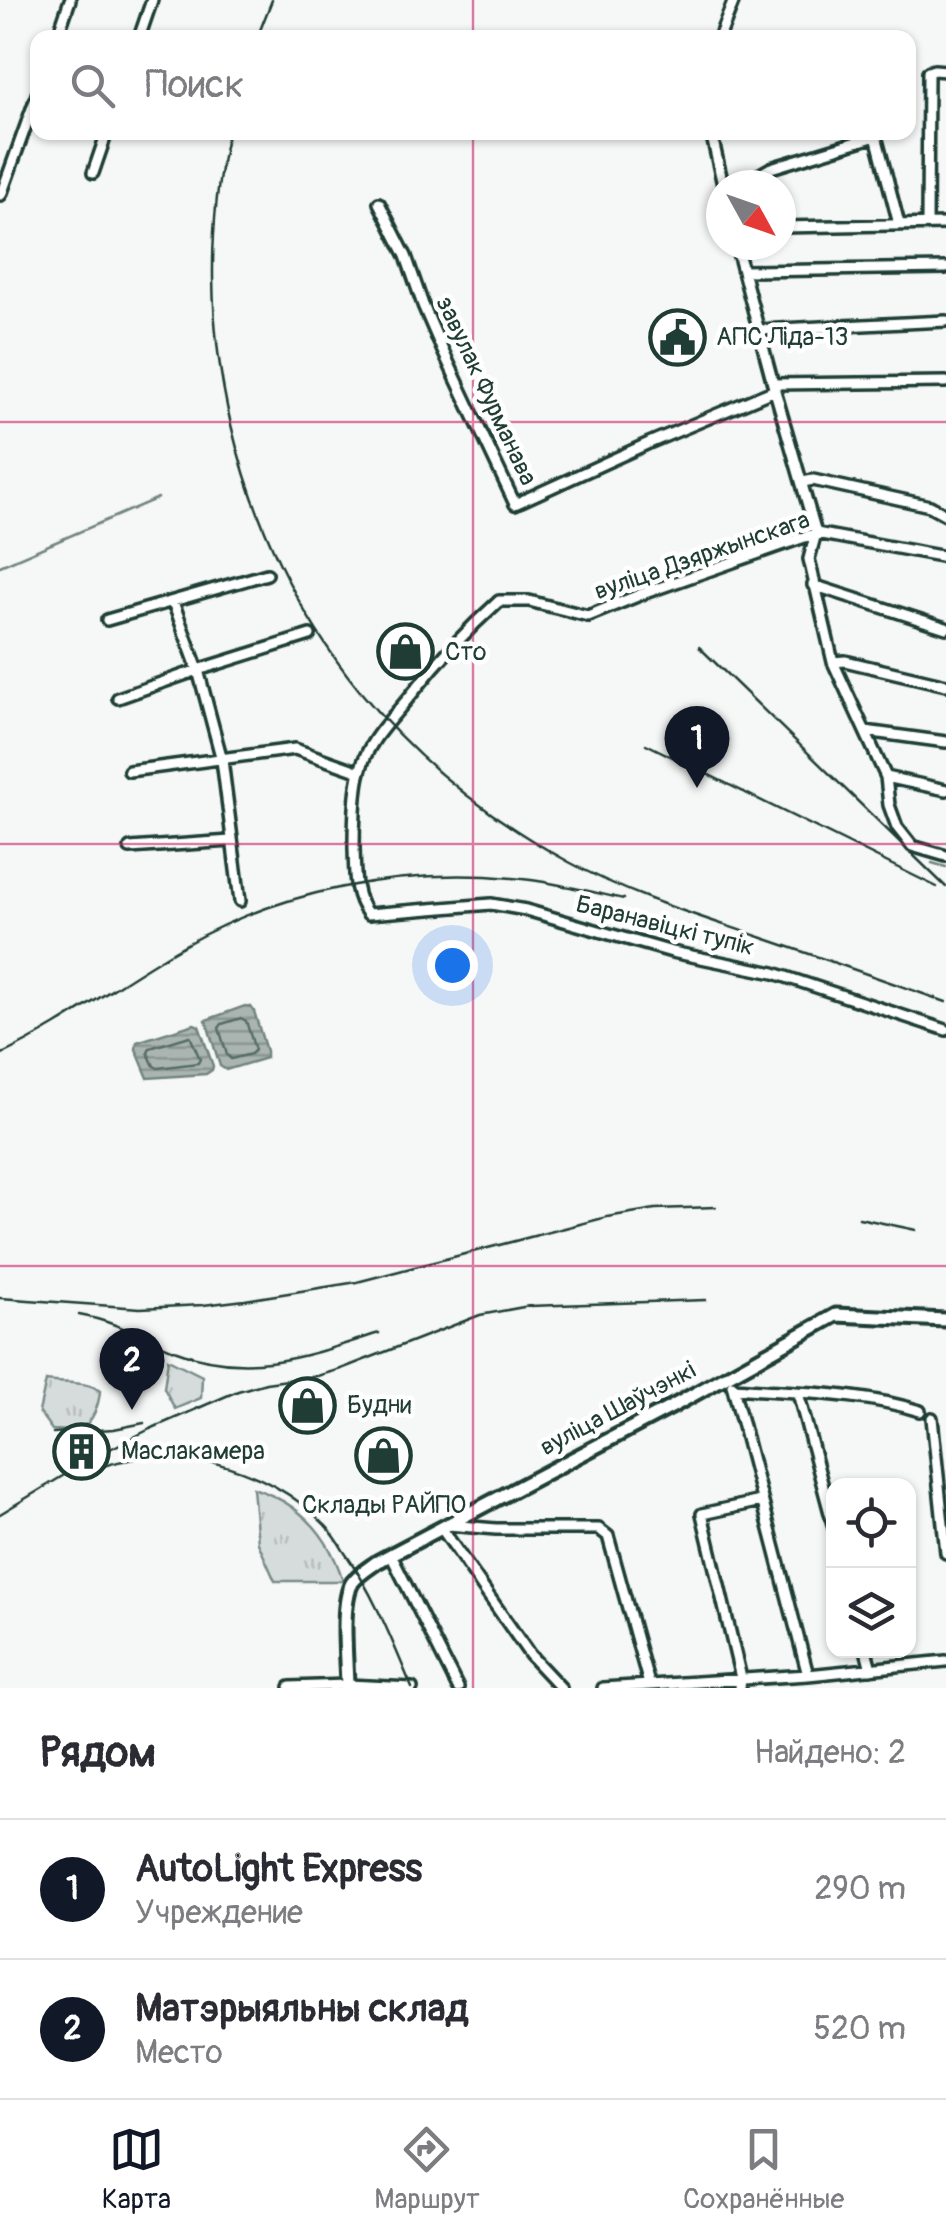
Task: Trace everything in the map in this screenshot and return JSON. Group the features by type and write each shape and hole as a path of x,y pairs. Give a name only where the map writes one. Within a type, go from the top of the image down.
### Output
{"main road":[{"path":"731,1382 836,1316 946,1320"},
{"name":"вуліца Шаўчэнкі","path":"347,1686 346,1608 352,1583 360,1575 377,1562 731,1382"}],"street":[{"path":"60,30 70,0"},
{"path":"142,30 152,0"},
{"path":"722,30 734,0"},
{"path":"927,224 928,72 946,71"},
{"path":"2,196 30,115"},
{"path":"93,173 103,140"},
{"path":"713,140 720,170"},
{"path":"768,170 857,140"},
{"path":"877,140 899,224"},
{"name":"завулак Фурманава","path":"379,203 515,504 774,387"},
{"path":"796,226 946,224"},
{"path":"740,260 816,533 808,559 833,662 886,778 897,827 912,846 946,856"},
{"path":"743,271 946,268"},
{"path":"759,330 946,320"},
{"path":"774,387 946,382"},
{"path":"802,482 813,480 930,506 946,515"},
{"name":"вуліца Дзяржынскага","path":"360,772 376,736 393,714 466,630 499,601 529,601 588,616 816,533 946,557"},
{"path":"106,620 267,574"},
{"path":"814,586 946,628"},
{"path":"173,602 198,670 222,760 240,901"},
{"path":"118,698 310,635"},
{"path":"833,662 845,661 946,685"},
{"path":"865,731 946,742"},
{"path":"129,771 295,749 360,772"},
{"name":"Баранавіцкі тупік","path":"360,772 354,843 356,885 360,903 368,914 491,904 526,910 672,952 774,973 946,1030"},
{"path":"886,778 946,790"},
{"path":"130,848 232,841"},
{"path":"731,1382 808,1675"},
{"name":"вуліца Шаўчэнкі","path":"731,1382 798,1393 845,1394 920,1412"},
{"path":"798,1393 826,1498"},
{"path":"932,1418 946,1553"},
{"path":"741,1683 702,1514 761,1501"},
{"path":"445,1527 599,1529 608,1536 649,1684"},
{"path":"445,1527 530,1655 560,1688"},
{"path":"392,1555 458,1688"},
{"path":"868,1658 870,1669"},
{"path":"604,1688 741,1683 946,1661"},
{"path":"290,1688 412,1688"}],"green space":[{"path":"168,1359 202,1376 201,1398 175,1409 164,1388"},
{"path":"46,1381 81,1384 100,1391 88,1423 76,1430 52,1430 39,1412"},
{"path":"253,1488 285,1502 310,1522 330,1549 343,1581 275,1581 258,1543"}],"water":[{"path":"245,1006 254,1011 266,1058 226,1070 220,1066 206,1020"},
{"path":"194,1024 199,1026 212,1070 206,1074 148,1078 136,1049 137,1042"}],"waterway":[{"path":"0,566 158,498"},
{"path":"932,863 946,867"}],"railway":[{"path":"260,30 272,0"},
{"path":"227,140 216,205 213,278 218,352 231,426 252,497 281,566 316,630 359,690 405,741 456,786 511,827 569,862 663,904 946,1002"},
{"path":"699,647 946,887"},
{"path":"646,744 937,887"},
{"path":"0,1055 183,946 260,910 301,897 385,880 470,876 540,881 624,899"},
{"path":"0,1298 140,1308 245,1300 357,1282 607,1217 655,1209 716,1207"},
{"path":"859,1218 916,1230"},
{"path":"0,1514 94,1457 238,1391 341,1369 480,1315 529,1306 706,1300"},
{"path":"79,1315 116,1325 201,1359 227,1363 277,1361 379,1333"},
{"path":"53,1433 144,1423"},
{"path":"90,1471 151,1457 183,1458 215,1463 275,1486 330,1531 354,1566 412,1688"}],"place":[{"name":"АПС Ліда-13","path":"677,337"},
{"name":"Сто","path":"406,652"},
{"name":"AutoLight Express","path":"697,788"},
{"name":"Будни","path":"308,1405"},
{"name":"Матэрыяльны склад","path":"132,1410"},
{"name":"Маслакамера","path":"82,1451"},
{"name":"Склады РАЙПО","path":"384,1456"}]}
